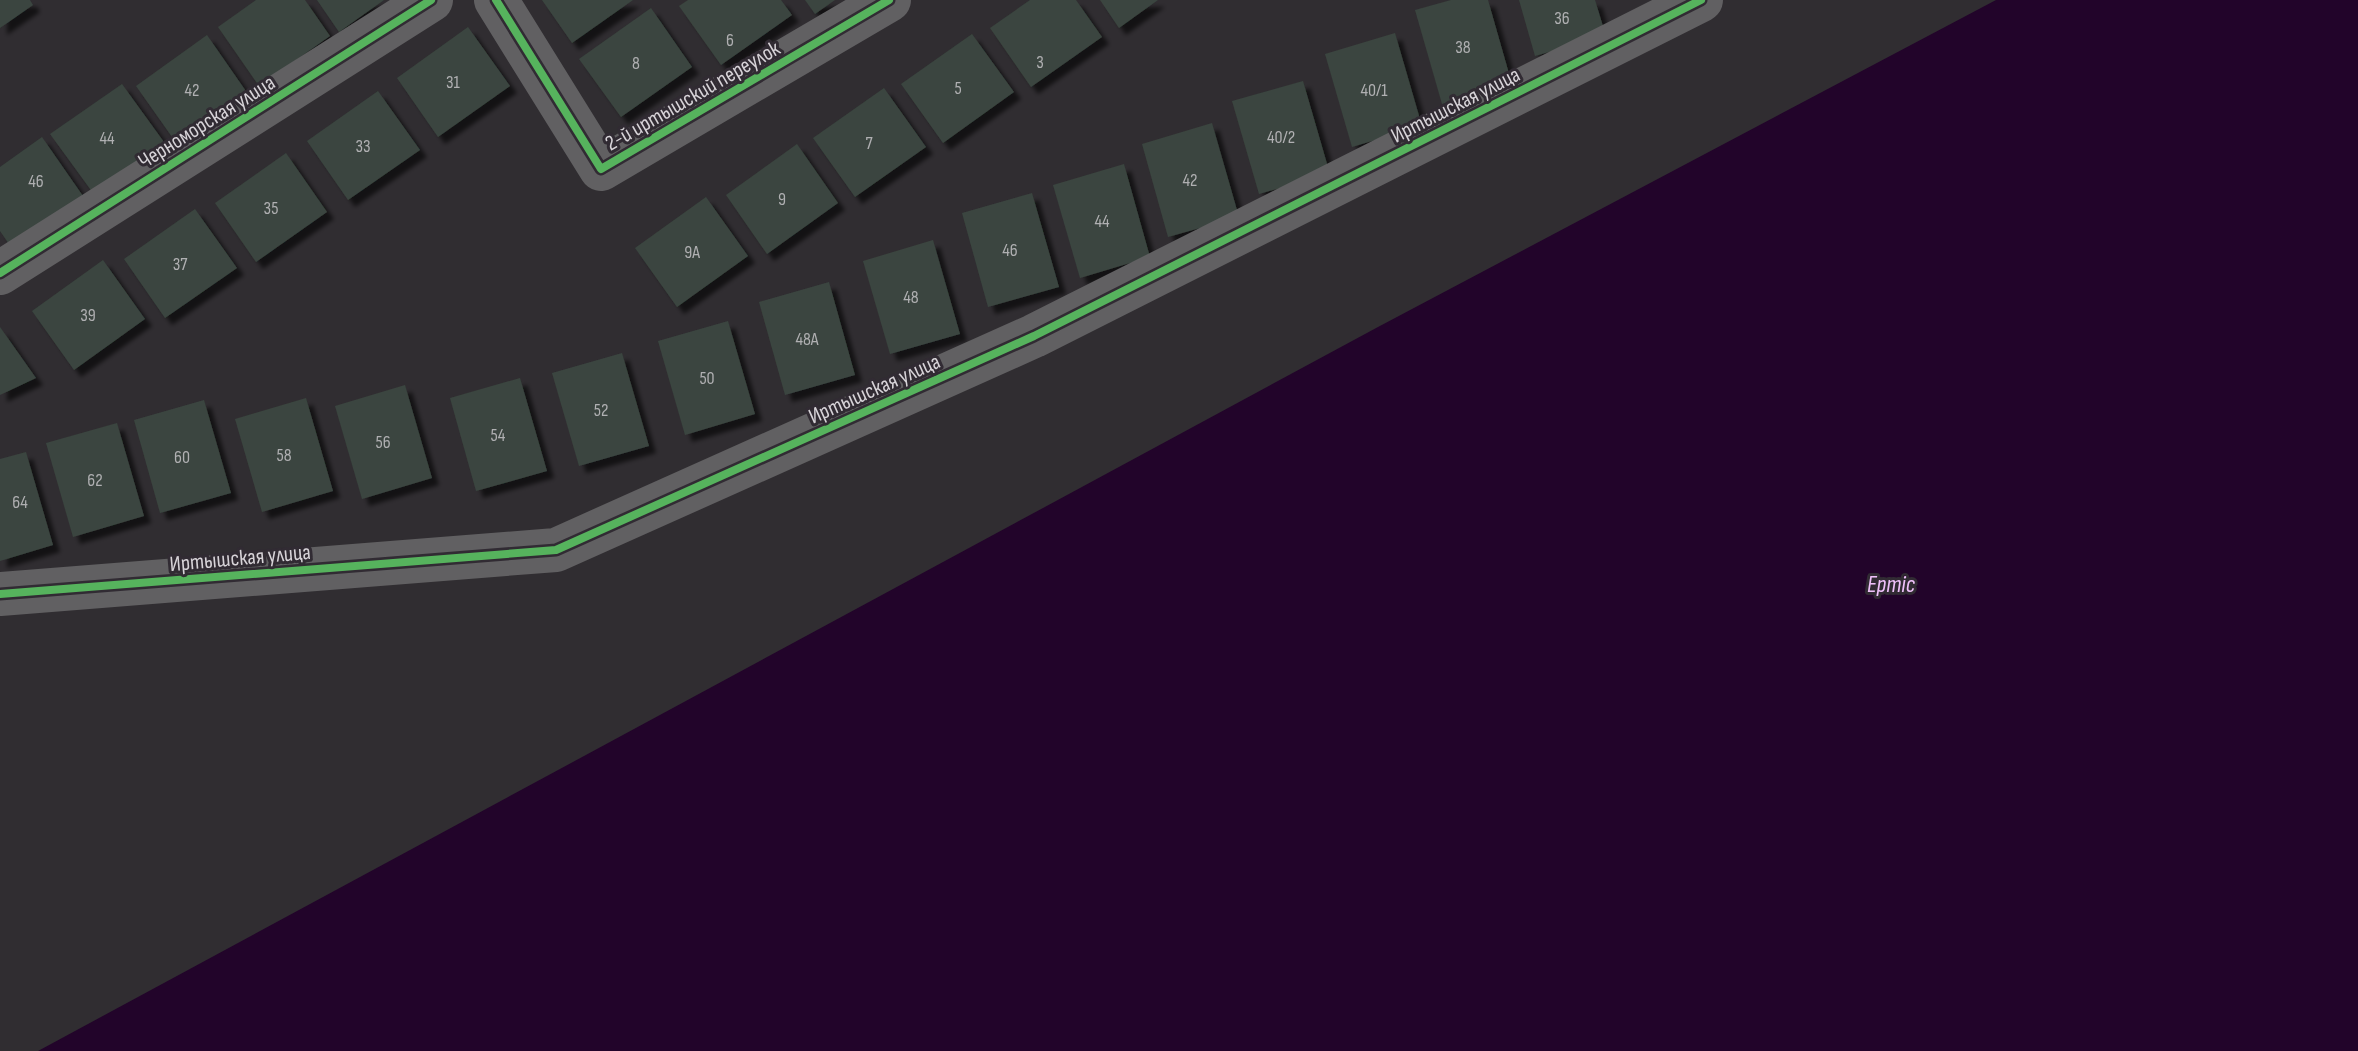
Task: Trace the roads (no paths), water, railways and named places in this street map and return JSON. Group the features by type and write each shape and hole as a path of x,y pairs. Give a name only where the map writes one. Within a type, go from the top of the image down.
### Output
{"street":[{"name":"Черноморская улица","path":"0,273 431,0"},
{"name":"2-й иртышский переулок","path":"496,0 601,169 889,0"},
{"name":"Иртышская улица","path":"0,594 556,550 1034,336 1701,0"}],"water":[{"name":"Ертіс","path":"1996,0 2358,0 2358,1051 38,1051 1378,327"}]}
